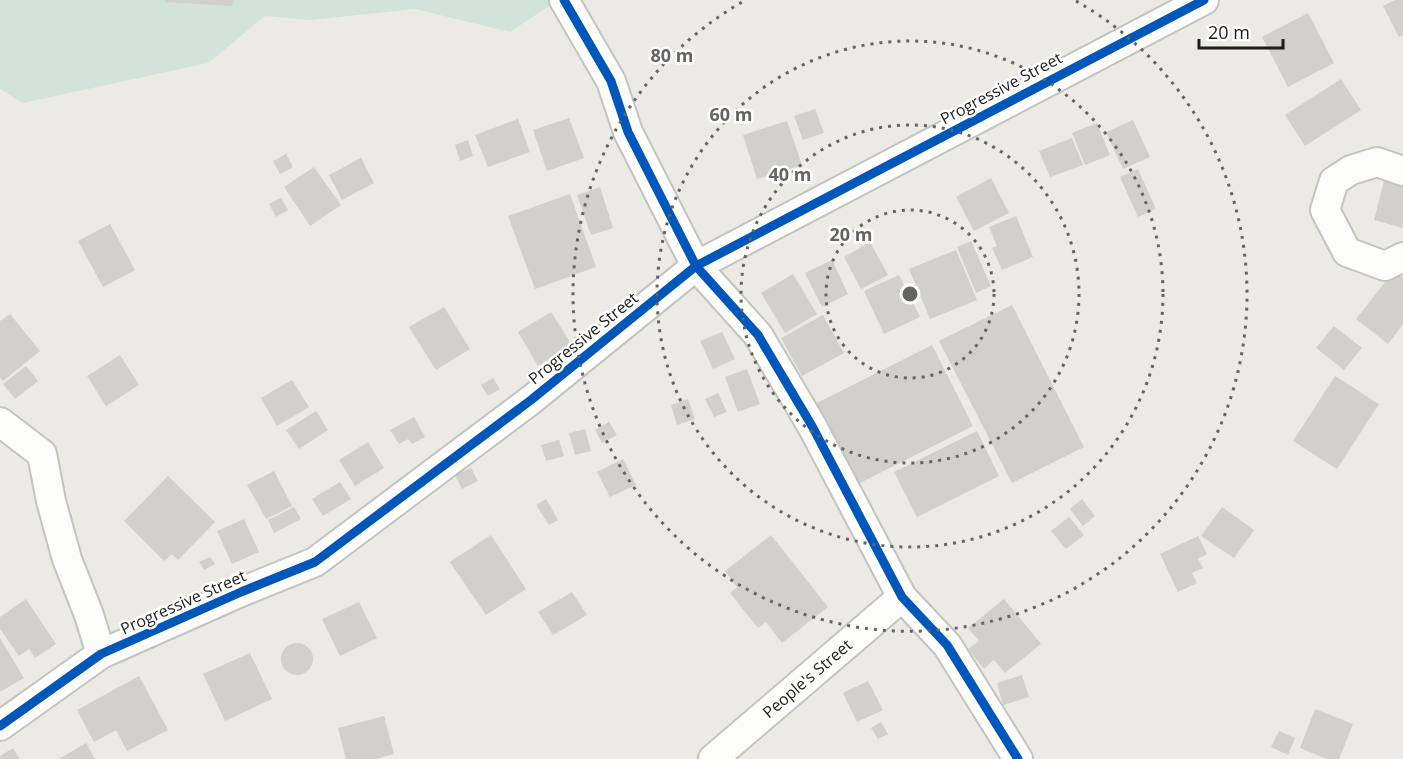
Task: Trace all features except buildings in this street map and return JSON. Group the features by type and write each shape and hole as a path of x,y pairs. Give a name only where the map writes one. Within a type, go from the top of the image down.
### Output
{"street":[{"path":"564,0 611,81 628,132 696,267 758,335 812,426 902,597 947,645 1018,759"},
{"name":"Progressive Street","path":"0,726 101,654 315,562 531,400 696,267 1204,0"},
{"path":"1403,171 1377,162 1351,170 1334,181 1324,210 1347,252 1385,266 1403,257"},
{"path":"0,422 42,454 51,501 67,559 89,615 101,654"},
{"name":"People's Street","path":"713,759 902,597"}],"shaded area":[{"path":"0,0 571,0 546,8 510,32 415,9 310,20 265,16 208,63 23,103 0,89"}],"cycle path":[{"path":"564,0 611,81 628,132 696,266 758,335 812,426 902,597 947,645 1018,759"},
{"path":"0,726 101,654 315,562 531,400 696,266 1204,0"}]}
